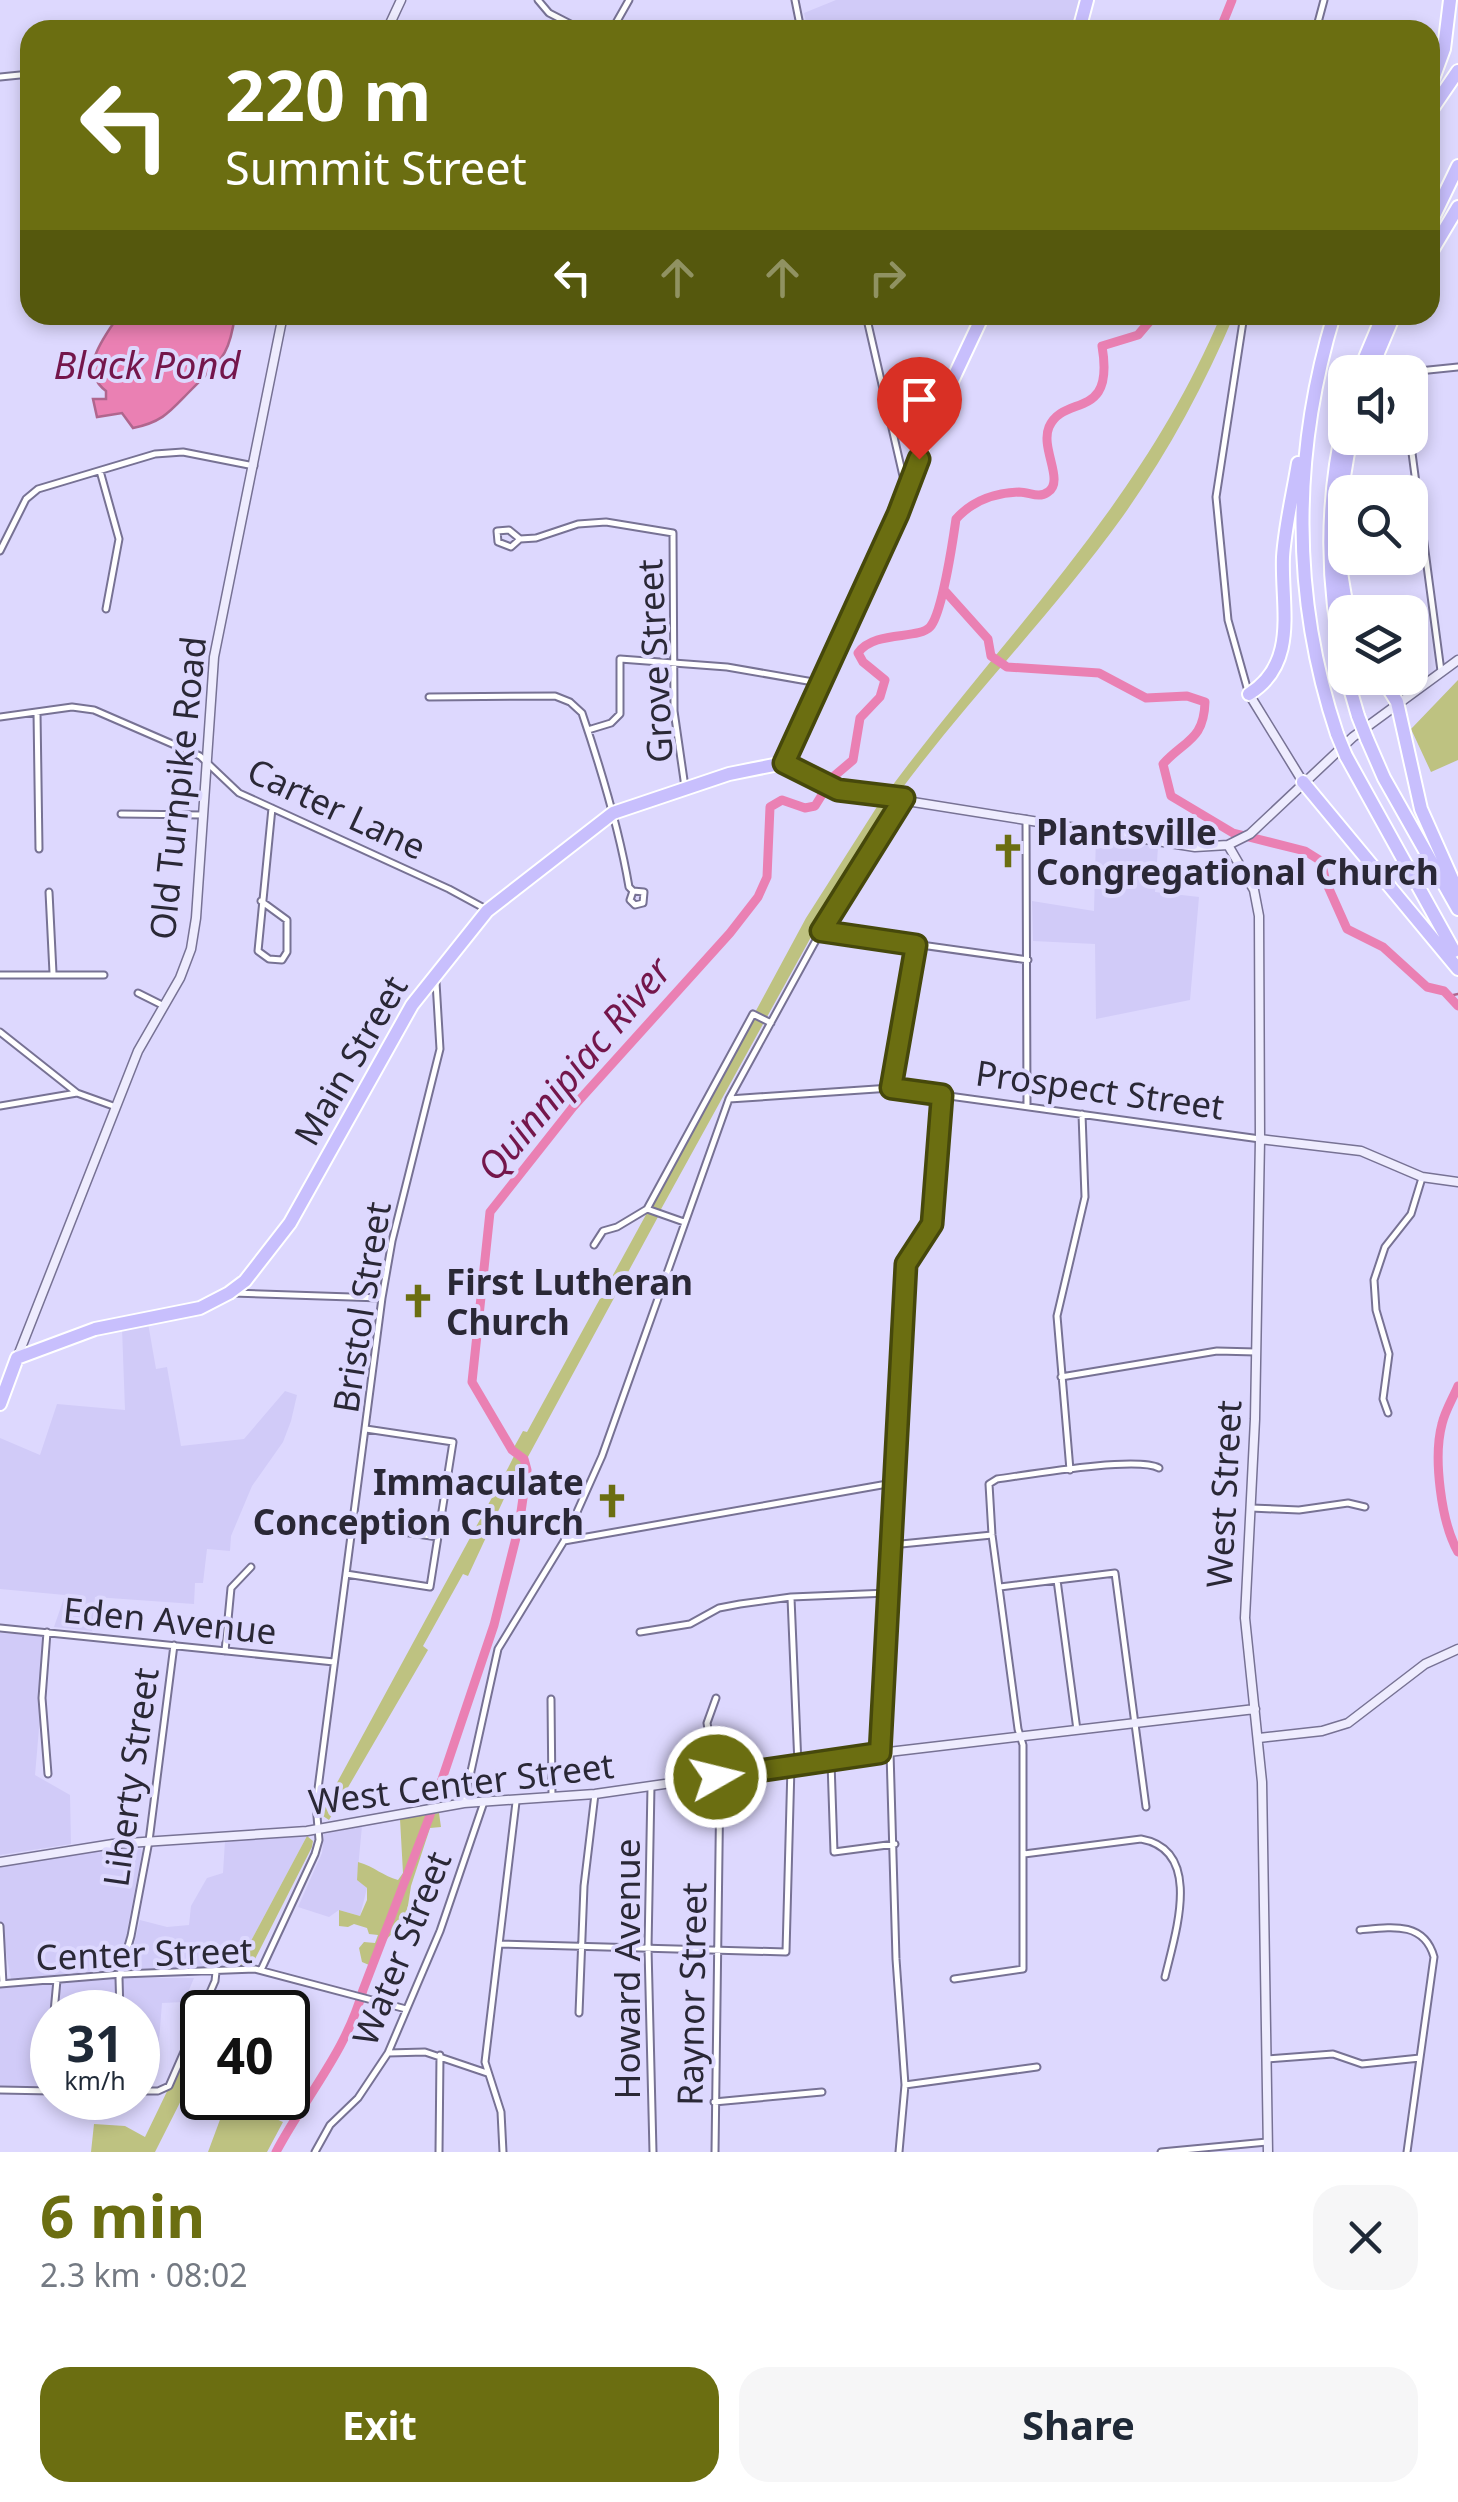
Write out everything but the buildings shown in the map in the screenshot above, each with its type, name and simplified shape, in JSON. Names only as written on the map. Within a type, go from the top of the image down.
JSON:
[{"type":"highway","points":[[1440,59],[1450,0]]},
{"type":"highway","points":[[1440,97],[1458,71]]},
{"type":"highway","points":[[1440,203],[1458,166]]},
{"type":"highway","points":[[1440,217],[1458,187]]},
{"type":"highway","points":[[1440,237],[1458,207]]},
{"type":"highway","points":[[784,763],[910,484],[952,378],[979,325]]},
{"type":"highway","points":[[1250,694],[1273,673],[1283,650],[1284,551],[1308,402],[1331,325]]},
{"type":"highway","points":[[1366,355],[1379,325]]},
{"type":"highway","points":[[1377,355],[1390,325]]},
{"type":"highway","points":[[1323,354],[1305,464],[1303,575],[1315,657],[1346,756],[1458,959]]},
{"type":"highway","points":[[1332,595],[1330,540],[1338,455]]},
{"type":"highway","points":[[1346,595],[1340,540],[1348,455]]},
{"type":"highway","points":[[1352,695],[1389,786],[1458,909]]},
{"type":"highway","points":[[1393,695],[1417,796],[1458,892]]},
{"type":"highway","name":"Main Street","points":[[17,1358],[95,1328],[200,1308],[230,1293],[245,1281],[290,1223],[412,1005],[486,910],[613,813],[685,787],[784,763]]},
{"type":"highway","points":[[1303,782],[1458,969]]},
{"type":"highway","points":[[0,1404],[17,1358]]},
{"type":"main road","name":"Old Turnpike Road","points":[[17,1358],[138,1051],[191,948],[214,657],[281,325]]},
{"type":"main road","points":[[784,763],[828,786],[1195,848],[1228,844],[1244,837],[1397,702],[1458,660]]},
{"type":"main road","points":[[1250,694],[1303,782]]},
{"type":"main road","name":"West Street","points":[[1228,844],[1250,882],[1258,907],[1260,1139],[1245,1618],[1258,1738],[1264,1862],[1268,2147]]},
{"type":"main road","name":"Prospect Street","points":[[1260,1139],[1337,1146],[1371,1154],[1422,1177],[1458,1182]]},
{"type":"main road","points":[[1258,1738],[1322,1732],[1348,1724],[1425,1664],[1458,1649]]},
{"type":"main road","name":"West Center Street","points":[[0,1862],[92,1846],[317,1829],[464,1803],[595,1794],[885,1753],[1255,1709]]},
{"type":"street","points":[[538,0],[549,13],[563,20]]},
{"type":"street","points":[[868,325],[903,476],[910,484]]},
{"type":"street","points":[[1242,325],[1216,497],[1228,620],[1250,694]]},
{"type":"street","points":[[1428,370],[1458,368]]},
{"type":"street","points":[[0,551],[26,499],[38,488],[155,454],[183,452],[254,466]]},
{"type":"street","points":[[1412,455],[1442,671]]},
{"type":"street","points":[[100,471],[119,539],[106,608]]},
{"type":"street","name":"Grove Street","points":[[520,539],[536,538],[578,524],[606,522],[674,533],[674,711],[685,787]]},
{"type":"street","points":[[509,530],[520,539],[511,547],[504,546],[498,542],[497,531],[509,530]]},
{"type":"street","points":[[588,730],[611,723],[620,714],[620,660],[727,667],[819,683]]},
{"type":"street","points":[[429,698],[554,696],[582,712],[633,891]]},
{"type":"street","name":"Carter Lane","points":[[0,717],[72,706],[94,710],[208,762],[228,786],[449,888],[486,910]]},
{"type":"street","points":[[37,712],[38,848]]},
{"type":"street","points":[[464,1803],[498,1649],[564,1541],[616,1422],[730,1098],[821,931],[904,798]]},
{"type":"street","points":[[261,901],[287,920],[287,952],[282,960],[269,959],[258,951],[261,901],[272,808]]},
{"type":"street","points":[[121,814],[203,816]]},
{"type":"street","points":[[1026,819],[1027,1106]]},
{"type":"street","points":[[48,892],[52,973]]},
{"type":"street","points":[[821,931],[1028,960]]},
{"type":"street","points":[[891,1088],[916,945]]},
{"type":"street","name":"Bristol Street","points":[[260,1970],[316,1854],[316,1804],[382,1298],[392,1241],[440,1050],[436,974]]},
{"type":"street","points":[[0,975],[104,975]]},
{"type":"street","points":[[138,993],[164,1006]]},
{"type":"street","points":[[594,1245],[604,1231],[647,1209],[753,1014],[771,1023]]},
{"type":"street","points":[[0,1032],[77,1093],[116,1107]]},
{"type":"street","name":"Prospect Street","points":[[730,1098],[891,1088],[1260,1139]]},
{"type":"street","points":[[0,1106],[77,1093]]},
{"type":"street","points":[[899,2152],[904,2084],[896,1959],[895,1844],[885,1753],[888,1593],[906,1264],[932,1224],[942,1095]]},
{"type":"street","points":[[1070,1470],[1057,1316],[1086,1197],[1082,1114]]},
{"type":"street","points":[[1388,1413],[1383,1400],[1390,1354],[1376,1310],[1374,1280],[1385,1248],[1411,1214],[1422,1177]]},
{"type":"street","points":[[647,1209],[684,1222]]},
{"type":"street","points":[[230,1293],[382,1298]]},
{"type":"street","points":[[1062,1377],[1217,1352],[1256,1352]]},
{"type":"street","points":[[346,1574],[430,1587],[453,1442],[366,1430]]},
{"type":"street","points":[[954,1979],[1023,1969],[1024,1745],[992,1535],[989,1484],[996,1479],[1070,1470],[1144,1464],[1159,1468]]},
{"type":"street","points":[[564,1541],[893,1484]]},
{"type":"street","points":[[1251,1508],[1365,1506]]},
{"type":"street","points":[[353,1526],[438,1537]]},
{"type":"street","points":[[891,1545],[992,1535]]},
{"type":"street","points":[[226,1651],[232,1588],[251,1566]]},
{"type":"street","points":[[999,1587],[1115,1573],[1146,1807]]},
{"type":"street","points":[[1057,1580],[1078,1730]]},
{"type":"street","points":[[640,1632],[690,1624],[719,1608],[740,1604],[792,1597],[888,1593]]},
{"type":"street","points":[[500,1944],[786,1952],[795,1765],[792,1597]]},
{"type":"street","name":"Eden Avenue","points":[[0,1628],[334,1662]]},
{"type":"street","points":[[47,1632],[42,1698],[48,1774]]},
{"type":"street","name":"Liberty Street","points":[[121,1990],[149,1841],[174,1645]]},
{"type":"street","name":"Raynor Street","points":[[715,2152],[718,1776],[707,1723],[716,1698]]},
{"type":"street","points":[[551,1699],[552,1799]]},
{"type":"street","points":[[832,1760],[834,1852],[895,1844]]},
{"type":"street","name":"Howard Avenue","points":[[652,1786],[648,1948],[653,2152]]},
{"type":"street","points":[[579,2013],[584,1886],[595,1794]]},
{"type":"street","name":"Water Street","points":[[315,2152],[330,2125],[358,2098],[388,2053],[440,1931],[484,1802]]},
{"type":"street","points":[[503,2152],[501,2112],[485,2062],[516,1802]]},
{"type":"street","points":[[1024,1854],[1141,1838],[1158,1842],[1168,1850],[1178,1871],[1179,1916],[1165,1977]]},
{"type":"street","points":[[0,1926],[2,1984]]},
{"type":"street","points":[[1360,1930],[1408,1928],[1424,1937],[1432,1950],[1434,1965],[1407,2152]]},
{"type":"street","name":"Center Street","points":[[2,1984],[121,1974],[260,1970],[406,2008]]},
{"type":"street","points":[[160,2088],[167,2088],[197,2025],[216,1972]]},
{"type":"street","points":[[56,1990],[57,1980]]},
{"type":"street","points":[[388,2053],[440,2055],[487,2073]]},
{"type":"street","points":[[1266,2059],[1334,2054],[1370,2064],[1420,2058]]},
{"type":"street","points":[[439,2152],[440,2055]]},
{"type":"street","points":[[904,2084],[1038,2068]]},
{"type":"street","points":[[0,2090],[30,2090]]},
{"type":"street","points":[[714,2102],[822,2092]]},
{"type":"street","points":[[1161,2152],[1268,2147]]},
{"type":"shaded area","points":[[836,0],[1081,0],[1076,20],[806,20],[804,13]]},
{"type":"shaded area","points":[[1096,836],[1158,847],[1155,892],[1199,897],[1190,1000],[1096,1019],[1095,944],[1033,941],[1032,901],[1094,911]]},
{"type":"shaded area","points":[[148,1323],[156,1369],[167,1367],[181,1446],[244,1439],[285,1391],[297,1395],[291,1421],[283,1442],[252,1486],[231,1536],[230,1551],[207,1549],[203,1583],[195,1583],[194,1604],[95,1597],[92,1631],[54,1627],[65,1595],[0,1589],[0,1438],[40,1455],[57,1404],[125,1410],[122,1328]]},
{"type":"shaded area","points":[[0,1633],[47,1636],[35,1775],[70,1795],[71,1844],[0,1855]]},
{"type":"shaded area","points":[[362,1826],[357,1879],[367,1888],[360,1916],[339,1910],[329,1917],[298,1907],[322,1853],[324,1834]]},
{"type":"shaded area","points":[[307,1836],[237,1967],[128,1969],[140,1920],[167,1927],[189,1925],[191,1906],[207,1878],[223,1873],[225,1841]]},
{"type":"shaded area","points":[[113,1848],[141,1849],[142,1853],[120,1969],[11,1979],[0,1920],[0,1865]]},
{"type":"shaded area","points":[[115,1978],[116,1990],[30,1990],[30,2087],[0,2087],[0,1988]]},
{"type":"shaded area","points":[[123,1978],[194,1978],[189,1990],[180,1990],[180,2002],[162,2003],[160,2028],[160,1990],[123,1990]]},
{"type":"green space","points":[[1216,325],[1229,325],[1184,419],[1123,516],[900,791],[889,790],[1113,506],[1189,383]]},
{"type":"green space","points":[[1458,680],[1458,760],[1431,772],[1411,729]]},
{"type":"green space","points":[[880,802],[886,804],[888,812],[832,899],[660,1211],[650,1207],[806,918]]},
{"type":"green space","points":[[648,1211],[659,1215],[523,1466],[527,1469],[520,1490],[509,1488],[468,1576],[463,1574],[423,1646],[428,1650],[329,1820],[320,1814],[508,1468],[515,1454],[513,1449],[523,1431],[527,1432]]},
{"type":"green space","points":[[439,1813],[441,1827],[430,1828],[411,1886],[407,1912],[384,1942],[366,1992],[359,1991],[369,1965],[362,1962],[359,1948],[364,1942],[375,1943],[378,1935],[354,1924],[339,1926],[339,1910],[360,1916],[367,1900],[367,1888],[357,1880],[358,1862],[398,1880],[403,1873],[400,1819]]},
{"type":"green space","points":[[307,1836],[313,1841],[312,1847],[254,1961],[237,1967]]},
{"type":"green space","points":[[180,2065],[180,2103],[155,2152],[91,2152],[94,2124],[125,2126],[145,2137],[153,2120],[160,2120],[160,2106]]},
{"type":"green space","points":[[220,2120],[283,2122],[267,2152],[208,2152]]},
{"type":"water","name":"Black Pond","points":[[113,325],[233,325],[230,341],[216,364],[166,414],[133,428],[122,413],[97,417],[93,399],[106,399],[93,363]]},
{"type":"waterway","name":"Quinnipiac River","points":[[1224,20],[1232,0]]},
{"type":"waterway","name":"Quinnipiac River","points":[[276,2152],[336,2054],[356,2013],[429,1818],[494,1625],[519,1526],[527,1470],[524,1459],[512,1450],[472,1382],[490,1212],[573,1107],[758,897],[767,877],[770,807],[782,800],[805,808],[815,806],[833,777],[853,760],[860,718],[880,697],[885,680],[858,653],[874,641],[930,627],[943,593],[956,519],[977,502],[993,496],[1019,492],[1041,495],[1053,487],[1047,444],[1049,427],[1056,417],[1095,396],[1104,370],[1102,346],[1138,335],[1146,325]]},
{"type":"waterway","points":[[944,590],[988,639],[991,656],[1007,667],[1099,673],[1146,698],[1187,696],[1205,702],[1197,732],[1163,764],[1171,796],[1233,833],[1305,851],[1321,861],[1347,929],[1383,947],[1427,987],[1444,991],[1458,1006]]},
{"type":"waterway","points":[[1449,996],[1458,994]]},
{"type":"waterway","points":[[1458,1386],[1443,1419],[1438,1454],[1443,1507],[1458,1552]]},
{"type":"place","name":"Plantsville Congregational Church","points":[[1008,851]]},
{"type":"place","name":"First Lutheran Church","points":[[418,1301]]},
{"type":"place","name":"Immaculate Conception Church","points":[[612,1501]]},
{"type":"route","points":[[716,1777],[880,1753],[906,1264],[932,1224],[942,1095],[891,1088],[916,945],[821,931],[904,798],[838,790],[784,763],[898,514],[919,459]]}]
